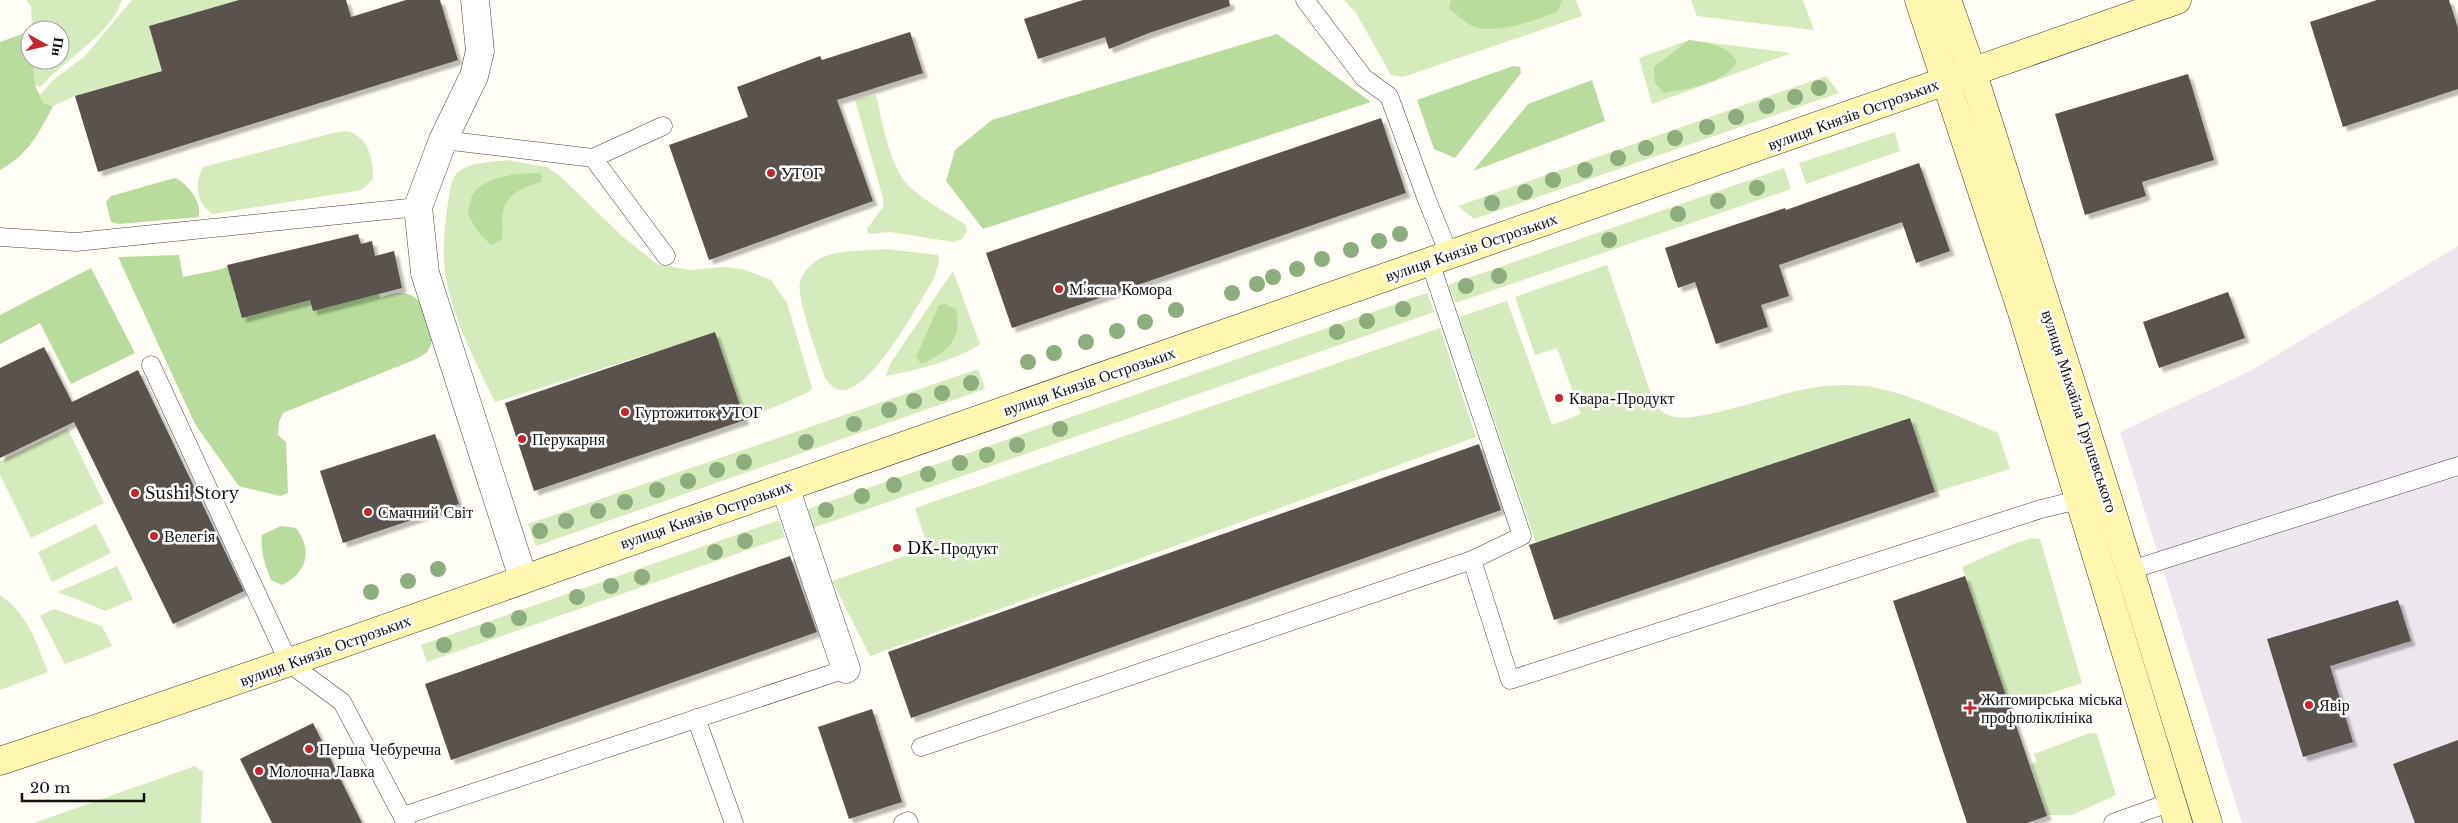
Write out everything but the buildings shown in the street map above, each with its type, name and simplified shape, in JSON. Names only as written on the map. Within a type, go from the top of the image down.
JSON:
[{"type":"street","points":[[475,0],[480,52],[474,76],[444,140],[418,207],[425,273],[523,578]]},
{"type":"street","name":"вулиця Михайла Грушевського","points":[[1919,0],[2022,312],[2174,812]]},
{"type":"street","name":"вулиця Михайла Грушевського","points":[[1947,0],[1972,71],[2208,823]]},
{"type":"street","name":"вулиця Князів Острозьких","points":[[0,761],[289,663],[523,578],[1830,123],[1946,80],[2177,0]]},
{"type":"street","points":[[785,487],[846,669]]},
{"type":"lane","points":[[921,747],[1472,560],[1522,536],[1439,258],[1426,200],[1389,96],[1364,78],[1305,0]]},
{"type":"lane","points":[[444,140],[594,158],[663,126]]},
{"type":"lane","points":[[594,158],[666,256]]},
{"type":"lane","points":[[0,237],[76,242],[418,207]]},
{"type":"lane","points":[[152,365],[289,663],[342,702],[405,819],[696,718],[846,669]]},
{"type":"lane","points":[[2130,570],[2458,466]]},
{"type":"lane","points":[[1472,560],[1510,680],[2041,509],[2078,500]]},
{"type":"lane","points":[[696,718],[734,823]]},
{"type":"lane","points":[[2113,823],[2174,812]]},
{"type":"lane","points":[[903,823],[908,821],[909,823]]},
{"type":"shaded area","points":[[2458,246],[2458,823],[2242,823],[2120,432],[2250,371]]},
{"type":"green space","points":[[26,0],[122,0],[108,25],[70,60],[70,20],[32,20],[31,6]]},
{"type":"green space","points":[[132,0],[239,0],[150,26],[162,71],[75,96],[53,106],[43,103],[39,96],[53,80],[66,70],[70,70],[70,67],[85,56]]},
{"type":"green space","points":[[1344,0],[1576,0],[1582,16],[1403,77],[1391,75],[1356,13]]},
{"type":"green space","points":[[1451,0],[1562,0],[1558,11],[1550,15],[1517,25],[1484,29],[1468,24],[1449,9]]},
{"type":"green space","points":[[1691,0],[1803,0],[1814,30],[1697,16]]},
{"type":"green space","points":[[1277,34],[1371,102],[983,229],[946,181],[955,150],[992,120]]},
{"type":"green space","points":[[20,35],[20,70],[34,70],[35,85],[43,103],[53,106],[32,142],[10,164],[0,170],[0,42]]},
{"type":"green space","points":[[1689,40],[1792,53],[1652,104],[1639,58]]},
{"type":"green space","points":[[1689,40],[1716,45],[1728,51],[1737,62],[1723,76],[1714,80],[1694,87],[1664,93],[1655,83],[1654,67]]},
{"type":"green space","points":[[1513,66],[1520,67],[1521,73],[1455,158],[1434,149],[1417,100]]},
{"type":"green space","points":[[34,70],[59,70],[41,87],[35,85]]},
{"type":"green space","points":[[1826,76],[1839,93],[1474,219],[1458,206]]},
{"type":"green space","points":[[1592,80],[1605,121],[1473,171],[1528,104]]},
{"type":"green space","points":[[876,95],[889,147],[901,176],[921,196],[966,225],[967,231],[962,239],[954,242],[890,232],[869,234],[867,229],[883,207],[883,198],[855,100]]},
{"type":"green space","points":[[347,131],[360,138],[371,157],[373,179],[362,190],[213,214],[207,210],[200,199],[198,180],[203,167]]},
{"type":"green space","points":[[1895,132],[1900,151],[1806,184],[1799,163]]},
{"type":"green space","points":[[507,160],[547,167],[559,175],[622,236],[657,264],[689,270],[725,267],[743,269],[771,280],[787,303],[812,388],[809,392],[745,420],[715,333],[495,402],[466,342],[454,310],[446,278],[444,240],[450,190],[456,174],[464,168],[476,164]]},
{"type":"green space","points":[[1784,168],[1791,189],[1455,303],[1448,285]]},
{"type":"green space","points":[[540,173],[542,177],[541,182],[530,185],[514,194],[506,203],[503,215],[502,239],[491,245],[479,233],[468,215],[472,196],[477,189],[493,179]]},
{"type":"green space","points":[[175,178],[180,180],[189,189],[197,200],[199,206],[198,217],[119,224],[111,222],[106,202],[111,196]]},
{"type":"green space","points":[[887,249],[938,255],[939,262],[934,278],[907,324],[881,361],[868,376],[855,386],[843,390],[838,389],[833,387],[825,378],[801,301],[800,282],[810,266],[826,256],[848,251]]},
{"type":"green space","points":[[179,255],[183,277],[217,270],[258,258],[374,273],[380,298],[403,293],[411,295],[418,300],[429,317],[432,327],[431,346],[426,353],[416,359],[283,413],[279,422],[278,435],[286,442],[288,493],[280,496],[242,487],[238,485],[195,424],[118,257]]},
{"type":"green space","points":[[1607,265],[1654,403],[1666,414],[1675,417],[1687,417],[1719,412],[1810,388],[1839,385],[1868,386],[1922,402],[1998,433],[2010,469],[1935,492],[1910,418],[1536,543],[1459,317],[1507,301],[1552,425],[1581,414],[1557,348],[1535,355],[1515,297]]},
{"type":"green space","points":[[91,268],[135,353],[71,384],[40,323],[0,344],[0,315]]},
{"type":"green space","points":[[953,271],[980,344],[948,360],[886,376],[890,364]]},
{"type":"green space","points":[[1427,293],[1434,312],[810,529],[802,511]]},
{"type":"green space","points":[[946,304],[956,310],[958,320],[955,337],[945,350],[921,364],[916,357],[939,305]]},
{"type":"green space","points":[[1440,328],[1476,437],[870,656],[832,581],[928,548],[915,508]]},
{"type":"green space","points":[[978,369],[985,389],[536,546],[528,524]]},
{"type":"green space","points":[[67,428],[104,503],[31,538],[0,475],[0,461]]},
{"type":"green space","points":[[779,520],[785,537],[427,662],[421,645]]},
{"type":"green space","points":[[96,524],[111,553],[52,582],[38,552]]},
{"type":"green space","points":[[281,526],[296,528],[301,536],[306,553],[302,567],[297,574],[282,585],[271,580],[262,547],[262,535]]},
{"type":"green space","points":[[2033,538],[2040,539],[2082,683],[2008,707],[1962,567],[2018,542]]},
{"type":"green space","points":[[117,566],[133,599],[106,611],[58,592]]},
{"type":"green space","points":[[0,595],[18,611],[30,629],[48,672],[0,690]]},
{"type":"green space","points":[[54,609],[102,626],[112,646],[65,664],[40,616]]},
{"type":"green space","points":[[2090,733],[2097,734],[2116,795],[2072,815],[2047,815],[2031,764],[2037,762],[2034,754]]},
{"type":"green space","points":[[195,766],[203,772],[201,823],[34,823]]},
{"type":"place","name":"УТОГ","points":[[771,173]]},
{"type":"place","name":"М'ясна Комора","points":[[1059,289]]},
{"type":"place","name":"Квара-Продукт","points":[[1559,398]]},
{"type":"place","name":"Гуртожиток УТОГ","points":[[625,412]]},
{"type":"place","name":"Перукарня","points":[[522,439]]},
{"type":"place","name":"Sushi Story","points":[[135,493]]},
{"type":"place","name":"Смачний Світ","points":[[368,512]]},
{"type":"place","name":"Велегія","points":[[154,536]]},
{"type":"place","name":"DK-Продукт","points":[[897,548]]},
{"type":"place","name":"Явір","points":[[2309,705]]},
{"type":"place","name":"Житомирська міська профполіклініка","points":[[1970,708]]},
{"type":"place","name":"Перша Чебуречна","points":[[309,749]]},
{"type":"place","name":"Молочна Лавка","points":[[259,771]]}]
